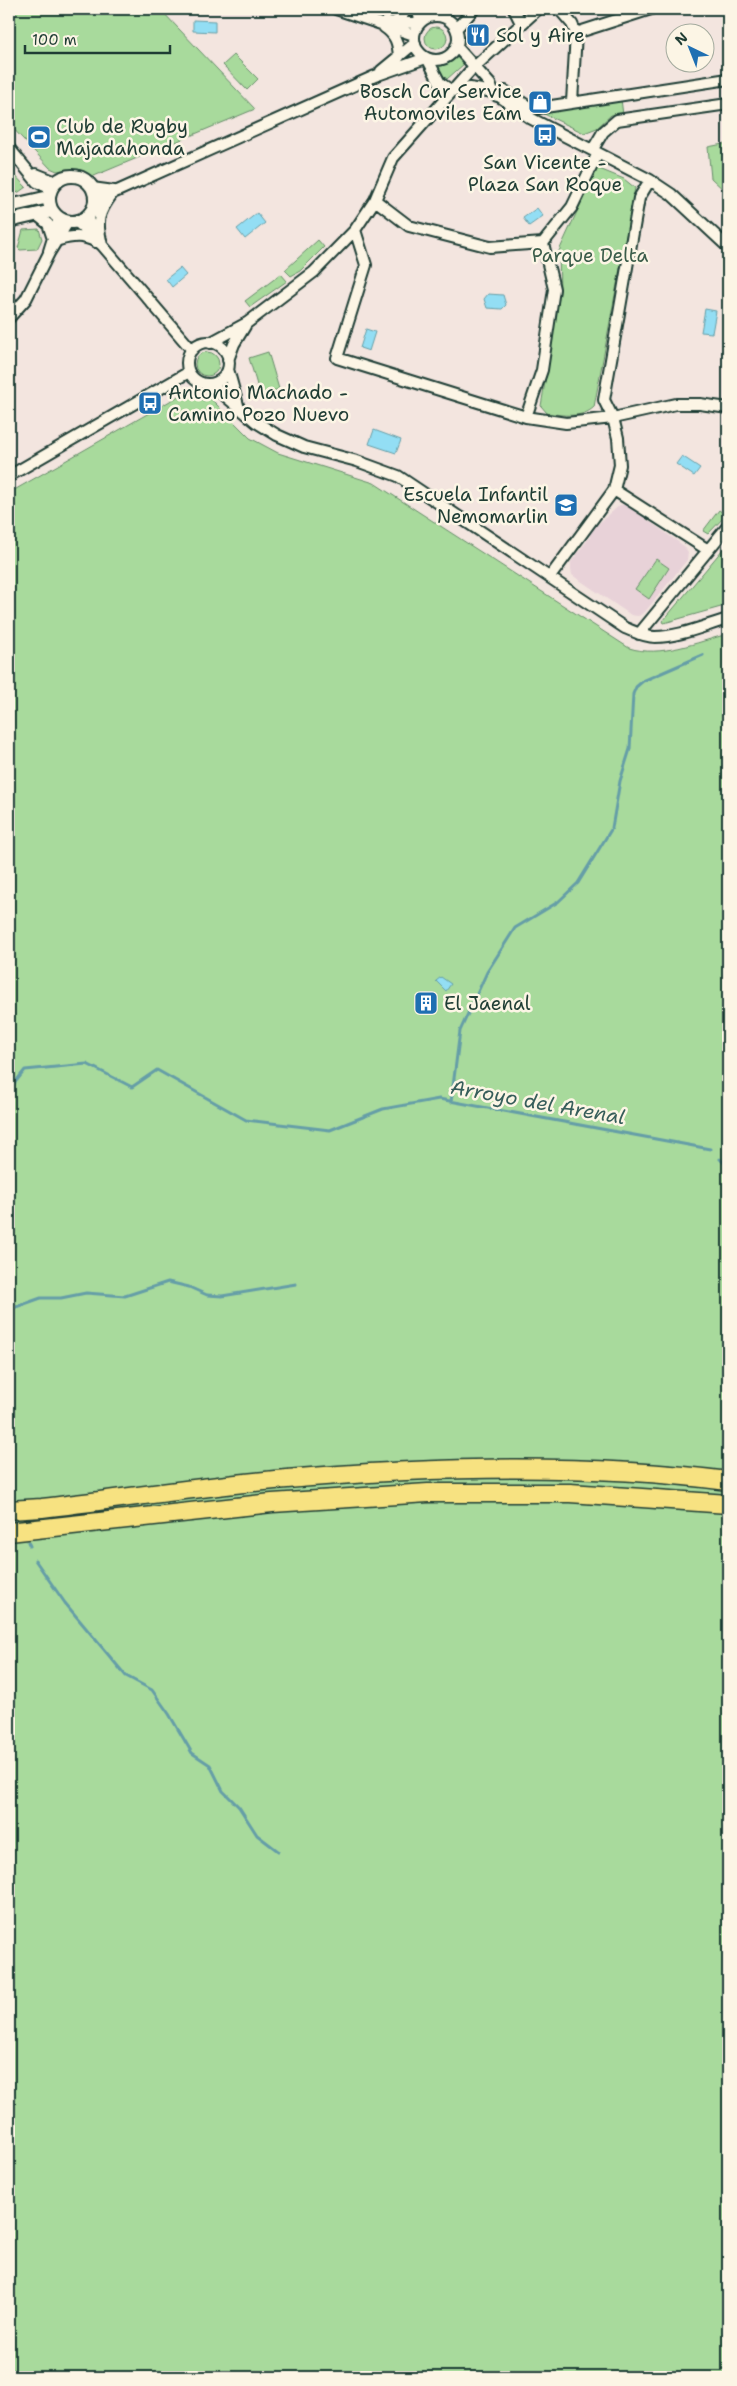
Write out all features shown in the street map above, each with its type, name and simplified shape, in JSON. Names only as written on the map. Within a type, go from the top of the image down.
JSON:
[{"type":"highway","points":[[9,1510],[42,1508],[274,1480],[431,1470],[569,1469],[728,1481]]},
{"type":"highway","points":[[9,1532],[272,1503],[428,1493],[570,1493],[728,1504]]},
{"type":"street","points":[[336,9],[377,22],[414,39],[420,52],[427,58],[440,83],[452,90],[470,88],[495,94],[530,118],[650,180],[671,194],[728,247]]},
{"type":"street","points":[[394,23],[401,18],[406,9]]},
{"type":"street","points":[[375,76],[399,57],[414,39],[421,22],[417,9]]},
{"type":"street","points":[[453,25],[473,9]]},
{"type":"street","points":[[514,9],[521,24]]},
{"type":"street","points":[[247,322],[234,344],[224,377],[214,383],[201,383],[189,372],[187,360],[192,350],[197,346],[210,343],[247,322],[314,272],[355,230],[375,200],[393,158],[475,66],[538,9]]},
{"type":"street","points":[[559,9],[572,24],[576,33],[572,102]]},
{"type":"street","points":[[576,33],[651,9]]},
{"type":"street","points":[[377,22],[421,22],[432,16],[439,16],[453,25],[456,46],[490,84],[495,94]]},
{"type":"street","points":[[377,22],[392,32],[398,42],[399,57]]},
{"type":"street","points":[[94,194],[114,191],[375,76],[427,58],[441,59],[447,57],[456,46]]},
{"type":"street","points":[[495,94],[505,91],[532,109],[728,79]]},
{"type":"street","points":[[375,200],[409,226],[490,247],[543,242],[572,207],[603,132],[616,120],[728,104]]},
{"type":"street","points":[[9,148],[30,170],[37,182],[52,189]]},
{"type":"street","points":[[30,170],[45,179],[69,218],[102,245],[192,350]]},
{"type":"street","points":[[9,206],[33,200],[52,189],[64,177],[80,177],[94,194],[94,207],[69,218],[37,215],[9,221]]},
{"type":"street","points":[[550,577],[595,519],[614,490],[620,465],[618,438],[613,418],[604,400],[639,198],[650,180]]},
{"type":"street","points":[[33,200],[37,182]]},
{"type":"street","points":[[102,245],[98,225],[100,211],[114,191]]},
{"type":"street","points":[[37,215],[48,224],[55,238]]},
{"type":"street","points":[[9,318],[26,299],[55,238],[69,218]]},
{"type":"street","points":[[355,230],[366,265],[337,358],[526,417],[566,423],[613,418],[676,404],[700,404],[728,408]]},
{"type":"street","points":[[55,238],[72,236],[87,238],[102,245]]},
{"type":"street","points":[[526,417],[542,370],[554,289],[543,242]]},
{"type":"street","points":[[210,343],[223,349],[238,405]]},
{"type":"street","points":[[9,476],[189,372]]},
{"type":"street","points":[[214,383],[218,390],[256,422],[277,435],[304,447],[358,461],[398,476],[625,628],[639,634],[655,637],[673,635],[728,619]]},
{"type":"street","points":[[614,490],[708,550]]},
{"type":"street","points":[[639,634],[728,526]]},
{"type":"shaded area","points":[[620,505],[626,505],[684,546],[688,552],[687,560],[644,613],[638,616],[631,615],[572,575],[571,569],[571,562],[590,537],[590,531]]},
{"type":"green space","points":[[9,9],[160,9],[255,109],[94,176],[68,169],[57,171],[50,168],[9,124]]},
{"type":"green space","points":[[436,27],[446,34],[447,38],[440,48],[436,49],[426,42],[425,38],[432,28]]},
{"type":"green space","points":[[234,55],[258,79],[247,90],[223,65]]},
{"type":"green space","points":[[457,55],[464,64],[447,79],[435,67],[449,62]]},
{"type":"green space","points":[[621,99],[623,115],[611,115],[597,128],[584,133],[544,114]]},
{"type":"green space","points":[[728,143],[728,194],[711,178],[708,147]]},
{"type":"green space","name":"Parque Delta","points":[[597,168],[624,179],[635,188],[594,407],[578,415],[547,413],[541,406],[560,292],[559,251]]},
{"type":"green space","points":[[9,169],[26,187],[19,192],[9,195]]},
{"type":"green space","points":[[39,229],[42,239],[37,249],[20,250],[18,248],[23,230]]},
{"type":"green space","points":[[318,240],[324,247],[300,271],[291,276],[285,270]]},
{"type":"green space","points":[[281,274],[287,281],[250,307],[245,301]]},
{"type":"green space","points":[[207,352],[216,355],[219,364],[216,373],[207,376],[198,373],[195,364],[198,355]]},
{"type":"green space","points":[[268,352],[279,389],[260,395],[249,358]]},
{"type":"green space","points":[[190,392],[204,401],[209,397],[250,438],[278,453],[374,483],[629,648],[641,651],[666,650],[728,634],[728,2377],[9,2377],[9,493],[184,393]]},
{"type":"green space","points":[[719,510],[726,515],[708,534],[703,531]]},
{"type":"green space","points":[[728,543],[728,605],[664,623],[663,621]]},
{"type":"green space","points":[[656,559],[669,568],[649,599],[635,589]]},
{"type":"water","points":[[193,20],[215,21],[215,32],[193,31]]},
{"type":"water","points":[[537,208],[543,216],[529,226],[523,218]]},
{"type":"water","points":[[257,213],[265,223],[245,239],[237,229]]},
{"type":"water","points":[[180,268],[186,275],[172,287],[166,279]]},
{"type":"water","points":[[488,294],[503,295],[506,305],[502,309],[487,308],[484,299]]},
{"type":"water","points":[[705,309],[716,311],[712,333],[701,332]]},
{"type":"water","points":[[366,329],[375,332],[369,351],[360,348]]},
{"type":"water","points":[[374,430],[401,440],[396,453],[369,444]]},
{"type":"water","points":[[682,456],[700,468],[694,476],[676,464]]},
{"type":"water","points":[[441,977],[451,984],[446,991],[436,981]]},
{"type":"waterway","points":[[451,1102],[460,1031],[487,972],[515,928],[558,902],[578,883],[612,828],[620,781],[630,749],[633,694],[636,687],[643,681],[703,655]]},
{"type":"waterway","name":"Arroyo del Arenal","points":[[9,1090],[25,1070],[87,1064],[132,1087],[157,1070],[246,1120],[330,1130],[383,1109],[439,1099],[710,1149]]},
{"type":"waterway","name":"Arroyo del Arenal","points":[[720,1159],[728,1167]]},
{"type":"waterway","points":[[9,1308],[41,1298],[61,1298],[86,1293],[125,1296],[168,1282],[189,1287],[207,1295],[222,1296],[296,1284]]},
{"type":"waterway","points":[[10,1492],[11,1496]]},
{"type":"waterway","points":[[28,1542],[30,1546]]},
{"type":"waterway","points":[[35,1560],[65,1603],[126,1676],[152,1690],[192,1753],[210,1765],[223,1791],[239,1807],[257,1835],[278,1851]]},
{"type":"place","name":"Sol y Aire","points":[[478,35]]},
{"type":"place","name":"Bosch Car Service Automoviles Eam","points":[[540,102]]},
{"type":"place","name":"San Vicente - Plaza San Roque","points":[[545,135]]},
{"type":"place","name":"Club de Rugby Majadahonda","points":[[39,137]]},
{"type":"place","name":"Antonio Machado - Camino Pozo Nuevo","points":[[150,403]]},
{"type":"place","name":"Escuela Infantil Nemomarlin","points":[[566,505]]},
{"type":"place","name":"El Jaenal","points":[[426,1003]]}]
